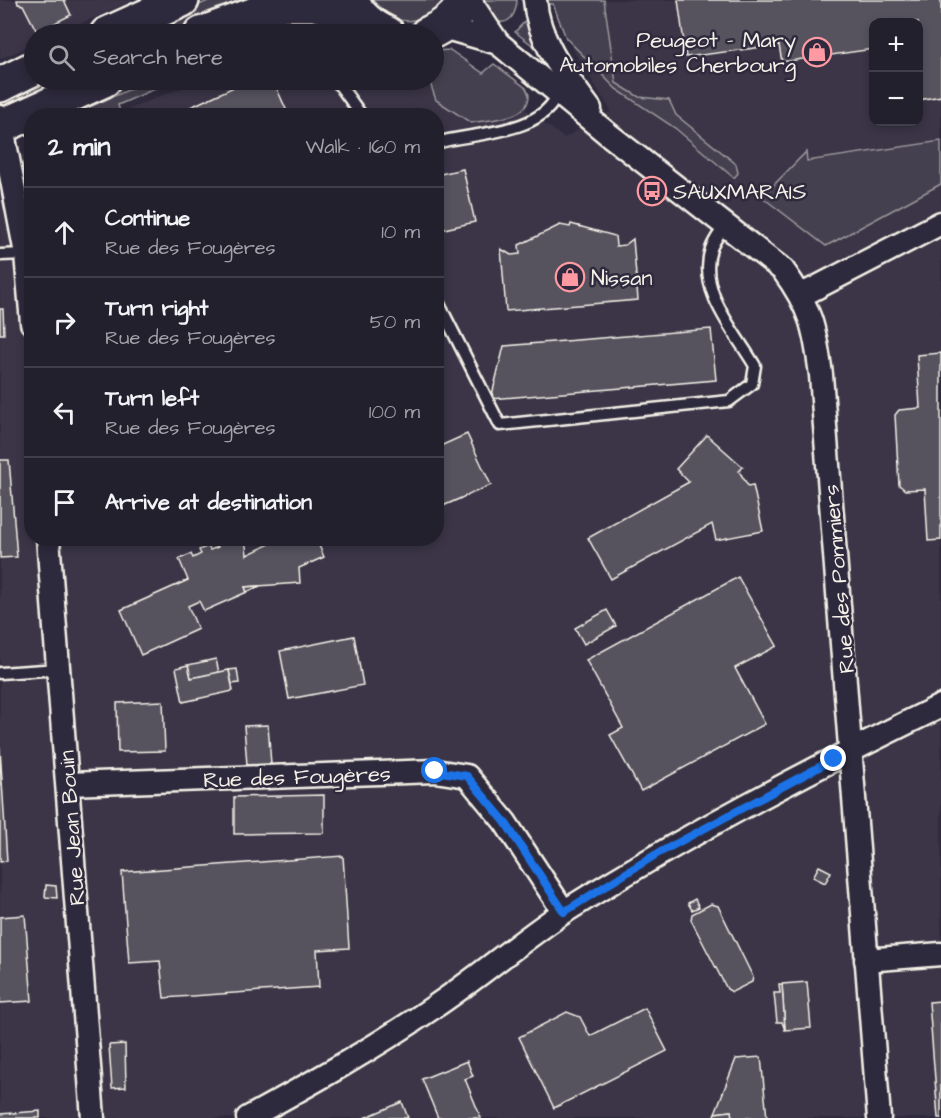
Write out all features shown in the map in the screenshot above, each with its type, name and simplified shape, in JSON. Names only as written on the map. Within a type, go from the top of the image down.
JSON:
[{"type":"main road","points":[[129,24],[182,0]]},
{"type":"main road","points":[[444,24],[458,14],[467,0]]},
{"type":"main road","points":[[229,24],[282,4],[297,3],[354,7],[369,24]]},
{"type":"main road","points":[[0,84],[24,73]]},
{"type":"main road","points":[[37,108],[80,90]]},
{"type":"main road","points":[[1,123],[24,113]]},
{"type":"street","name":"Rue des Pommiers","points":[[467,0],[498,43],[608,134],[783,270],[802,296],[814,328],[821,375],[852,749],[879,1118]]},
{"type":"street","name":"Rue des Pommiers","points":[[535,0],[536,13],[558,65],[608,134]]},
{"type":"street","name":"Rue des Pommiers","points":[[444,33],[498,43]]},
{"type":"street","points":[[1,123],[24,244]]},
{"type":"street","points":[[802,296],[941,223]]},
{"type":"street","name":"Rue Jean Bouin","points":[[49,546],[93,1118]]},
{"type":"street","points":[[248,1118],[297,1092],[431,1010],[564,912],[655,855],[852,749],[941,706]]},
{"type":"street","name":"Rue des Fougères","points":[[68,784],[435,771],[467,776],[505,822],[564,912]]},
{"type":"street","points":[[866,960],[941,954]]},
{"type":"lane","points":[[343,90],[356,108]]},
{"type":"lane","points":[[444,141],[524,124],[554,106],[558,93]]},
{"type":"lane","points":[[444,314],[500,425],[729,401],[752,384],[755,366],[715,300],[709,276],[711,249],[725,225]]},
{"type":"lane","points":[[0,255],[24,254]]},
{"type":"lane","points":[[0,673],[59,669]]},
{"type":"shaded area","points":[[0,0],[134,0],[80,24],[24,24],[24,48],[0,59]]},
{"type":"shaded area","points":[[210,0],[260,0],[195,24],[162,24]]},
{"type":"shaded area","points":[[366,0],[444,0],[435,10],[425,16],[405,21],[385,15]]},
{"type":"shaded area","points":[[482,0],[517,0],[511,18],[500,22],[495,21]]},
{"type":"shaded area","points":[[546,0],[604,0],[616,83],[639,97],[669,100],[676,115],[736,164],[738,173],[734,178],[675,128],[616,89],[566,38],[553,4],[547,4]]},
{"type":"shaded area","points":[[563,0],[941,0],[941,1118],[0,1118],[0,165],[24,154],[24,546],[444,546],[444,108],[132,108],[176,90],[444,90],[444,86],[489,82],[564,138],[611,111],[570,45]]},
{"type":"shaded area","points":[[526,20],[540,51],[515,32]]},
{"type":"shaded area","points":[[444,50],[450,50],[483,73],[494,64],[526,88],[529,95],[523,109],[507,117],[471,123],[436,100],[432,90],[444,90]]},
{"type":"shaded area","points":[[31,90],[52,90],[24,103],[20,95]]},
{"type":"shaded area","points":[[128,90],[152,90],[118,105],[119,108],[87,108]]},
{"type":"shaded area","points":[[941,141],[941,184],[826,246],[762,197],[806,152],[807,161]]},
{"type":"building","points":[[17,0],[64,0],[71,15],[53,24],[33,24],[23,5],[18,4]]},
{"type":"building","name":"Peugeot - Mary Automobiles Cherbourg","points":[[678,0],[941,0],[941,96],[923,99],[923,18],[869,18],[869,50],[782,62],[779,45],[686,57]]},
{"type":"building","points":[[227,90],[277,90],[285,108],[188,108]]},
{"type":"building","points":[[463,169],[475,222],[444,229],[444,173]]},
{"type":"building","name":"Nissan","points":[[571,224],[615,236],[616,246],[625,245],[633,239],[638,300],[506,311],[501,249],[511,255],[520,254],[519,245],[560,225],[570,227]]},
{"type":"building","points":[[0,309],[3,309],[4,334],[0,334]]},
{"type":"building","points":[[711,329],[716,380],[491,399],[504,346]]},
{"type":"building","points":[[941,353],[941,540],[928,541],[925,489],[905,490],[899,485],[895,415],[899,410],[920,408],[917,355]]},
{"type":"building","points":[[467,434],[491,485],[444,506],[444,444]]},
{"type":"building","points":[[707,435],[743,467],[739,471],[748,486],[753,485],[763,531],[716,540],[712,524],[611,579],[588,538],[689,482],[676,469]]},
{"type":"building","points":[[0,460],[9,460],[17,557],[0,558]]},
{"type":"building","points":[[208,546],[210,550],[218,547],[246,546],[247,555],[266,546],[319,546],[324,557],[299,568],[300,583],[245,587],[247,592],[204,611],[199,601],[188,606],[198,629],[141,655],[121,610],[188,580],[179,559],[191,554],[193,558],[201,554],[199,550]]},
{"type":"building","points":[[738,577],[777,646],[735,668],[765,724],[641,791],[610,735],[623,728],[586,660]]},
{"type":"building","points":[[260,586],[247,592],[245,587]]},
{"type":"building","points":[[607,610],[616,626],[584,644],[575,628]]},
{"type":"building","points":[[354,636],[363,685],[289,699],[280,651]]},
{"type":"building","points":[[216,659],[219,673],[191,678],[188,665]]},
{"type":"building","points":[[188,665],[191,678],[229,670],[233,691],[183,702],[176,668]]},
{"type":"building","points":[[237,669],[239,683],[232,684],[229,670]]},
{"type":"building","points":[[163,701],[165,751],[118,752],[117,703]]},
{"type":"building","points":[[268,725],[271,764],[247,765],[244,726]]},
{"type":"building","points":[[0,748],[7,861],[0,862]]},
{"type":"building","points":[[324,795],[324,833],[234,834],[234,797]]},
{"type":"building","points":[[343,856],[349,948],[317,950],[319,987],[164,998],[160,961],[129,963],[122,872]]},
{"type":"building","points":[[819,866],[831,872],[825,883],[813,877]]},
{"type":"building","points":[[46,885],[56,886],[57,898],[45,897]]},
{"type":"building","points":[[695,899],[699,907],[692,910],[688,903]]},
{"type":"building","points":[[711,904],[718,906],[753,977],[752,982],[732,992],[727,989],[691,920],[692,914]]},
{"type":"building","points":[[25,915],[32,1001],[0,1003],[0,917]]},
{"type":"building","points":[[807,982],[811,1028],[785,1030],[782,984]]},
{"type":"building","points":[[779,984],[782,984],[785,1030],[782,1022],[777,1022],[774,993],[780,993]]},
{"type":"building","points":[[941,1001],[941,1118],[938,1118],[929,1002]]},
{"type":"building","points":[[645,1008],[667,1051],[554,1108],[519,1037],[567,1012],[580,1017],[590,1036]]},
{"type":"building","points":[[125,1044],[126,1087],[112,1088],[109,1045]]},
{"type":"building","points":[[761,1057],[767,1118],[732,1118],[731,1111],[715,1113],[736,1059]]},
{"type":"building","points":[[467,1061],[473,1076],[465,1079],[481,1118],[438,1118],[422,1079]]},
{"type":"building","points":[[402,1102],[408,1118],[364,1118]]},
{"type":"building","points":[[40,1111],[40,1118],[0,1118],[0,1114]]},
{"type":"building","points":[[731,1111],[732,1118],[713,1118],[715,1113]]},
{"type":"place","name":"Peugeot - Mary Automobiles Cherbourg","points":[[817,52]]},
{"type":"place","name":"SAUXMARAIS","points":[[652,191]]},
{"type":"place","name":"Nissan","points":[[570,277]]},
{"type":"route","points":[[435,771],[467,776],[505,822],[564,912],[655,855],[834,759]]}]
